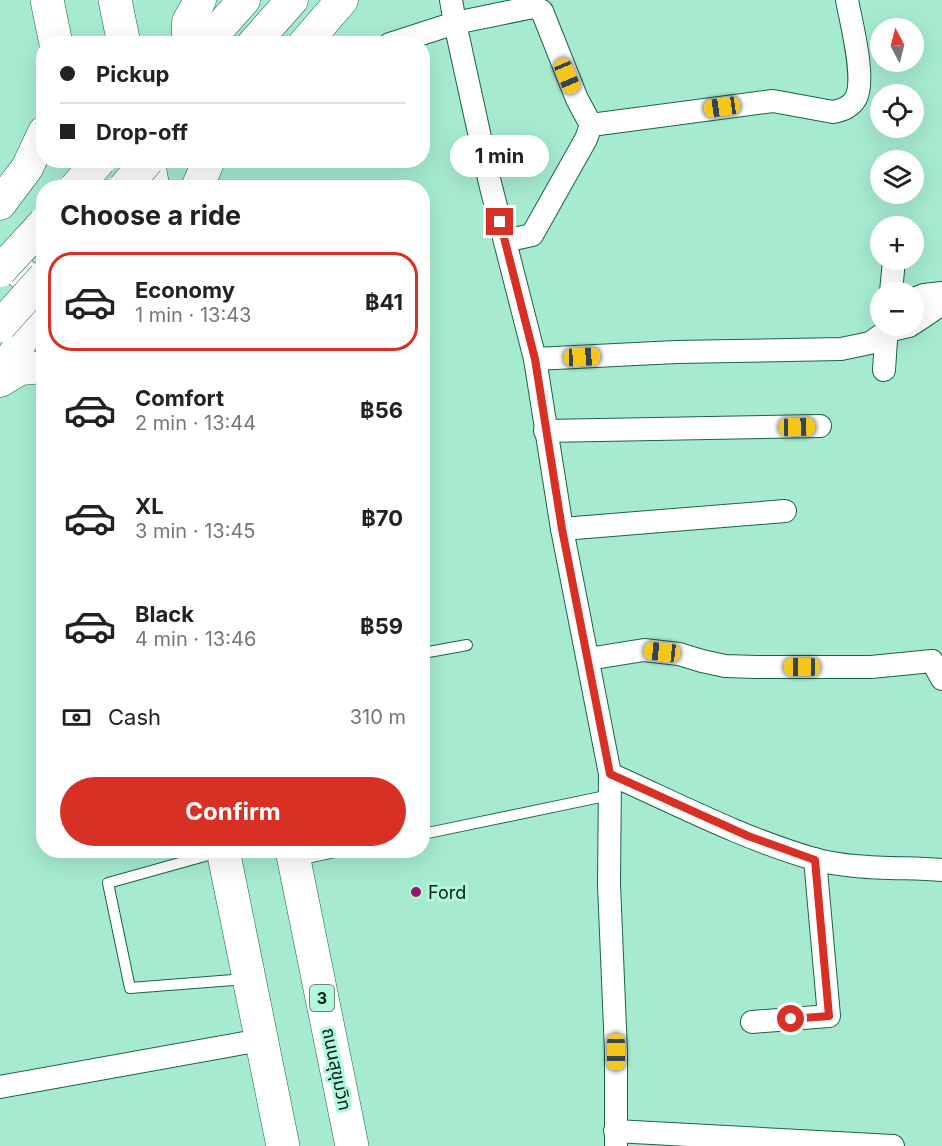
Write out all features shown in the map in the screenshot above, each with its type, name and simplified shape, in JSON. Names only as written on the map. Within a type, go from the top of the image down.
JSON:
[{"type":"highway","points":[[46,0],[54,36]]},
{"type":"highway","points":[[115,0],[122,36]]},
{"type":"highway","points":[[224,858],[283,1146]]},
{"type":"highway","name":"ถนนสุขุมวิท","points":[[293,858],[352,1146]]},
{"type":"main road","points":[[46,0],[46,36]]},
{"type":"main road","points":[[188,36],[188,22],[200,0]]},
{"type":"main road","points":[[212,36],[244,0]]},
{"type":"main road","points":[[260,36],[292,0]]},
{"type":"main road","points":[[311,36],[342,0]]},
{"type":"main road","points":[[0,204],[27,168],[36,149]]},
{"type":"main road","points":[[82,180],[93,168]]},
{"type":"main road","points":[[131,180],[141,168]]},
{"type":"main road","points":[[0,271],[36,232]]},
{"type":"main road","points":[[0,262],[11,266],[26,277],[35,295],[35,305],[24,339],[0,376]]},
{"type":"main road","points":[[0,326],[36,286]]},
{"type":"main road","points":[[0,381],[20,369],[36,367]]},
{"type":"street","points":[[451,0],[505,241],[535,359],[562,529],[610,784],[609,885],[616,1052],[616,1138],[893,1146]]},
{"type":"street","points":[[591,125],[773,101],[833,112],[842,111],[857,96],[860,83],[859,63],[847,0]]},
{"type":"street","points":[[415,36],[455,23],[533,7],[543,10],[577,99],[591,125]]},
{"type":"street","points":[[505,241],[532,235],[581,149],[591,125]]},
{"type":"street","points":[[924,295],[942,293]]},
{"type":"street","points":[[924,317],[942,304]]},
{"type":"street","points":[[535,359],[676,352],[841,349],[870,343],[878,336]]},
{"type":"street","points":[[884,370],[887,336]]},
{"type":"street","points":[[546,431],[820,426]]},
{"type":"street","points":[[562,529],[785,512]]},
{"type":"street","points":[[588,659],[645,650],[679,654],[702,662],[725,666],[871,667],[932,661],[942,679]]},
{"type":"street","points":[[610,784],[815,860],[854,865],[942,870]]},
{"type":"street","points":[[753,1022],[829,1016],[815,860]]},
{"type":"street","points":[[0,1087],[261,1040]]},
{"type":"lane","points":[[430,652],[467,645]]},
{"type":"lane","points":[[430,832],[610,784]]},
{"type":"lane","points":[[198,858],[108,883],[130,988],[249,979]]},
{"type":"place","name":"Ford","points":[[416,892]]},
{"type":"route","points":[[500,222],[535,359],[562,529],[610,774],[748,836],[815,860],[829,1016],[791,1019]]}]
